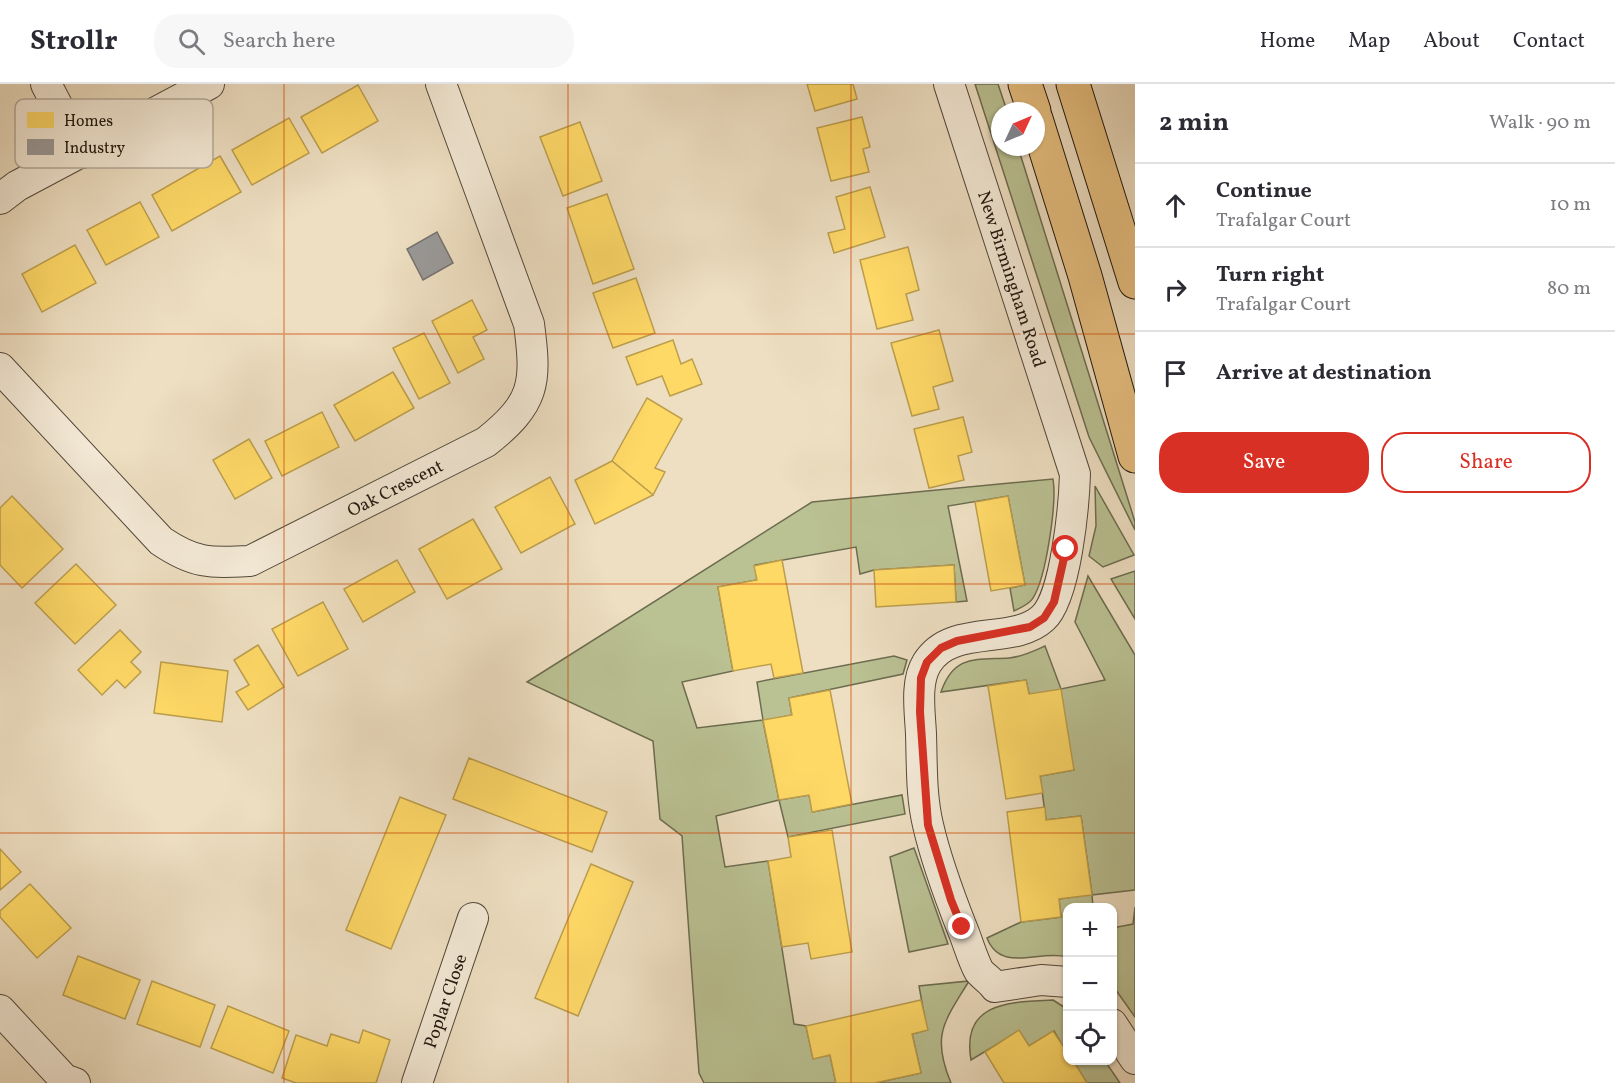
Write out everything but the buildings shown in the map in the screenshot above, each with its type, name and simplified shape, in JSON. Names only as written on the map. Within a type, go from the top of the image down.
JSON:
[{"type":"highway","points":[[1025,84],[1031,102]]},
{"type":"highway","points":[[1073,84],[1135,282]]},
{"type":"highway","points":[[1045,148],[1135,456]]},
{"type":"street","points":[[46,84],[54,99]]},
{"type":"street","points":[[181,99],[209,84]]},
{"type":"street","name":"Oak Crescent","points":[[0,368],[161,541],[184,557],[214,563],[250,561],[486,442],[513,420],[527,396],[534,365],[529,324],[441,84]]},
{"type":"street","name":"New Birmingham Road","points":[[949,84],[1075,474],[1074,512],[1054,602],[1044,618],[1030,627],[957,641],[941,648],[927,662],[921,678],[920,705],[928,825],[951,900],[980,973],[995,987],[1041,980],[1063,982]]},
{"type":"street","points":[[0,199],[17,186],[52,168]]},
{"type":"street","name":"Poplar Close","points":[[417,1083],[473,918]]},
{"type":"street","points":[[0,1010],[67,1082]]},
{"type":"street","points":[[1117,1030],[1135,1059]]},
{"type":"green space","points":[[975,84],[998,84],[1004,102],[991,102],[991,134]]},
{"type":"green space","points":[[998,156],[1021,156],[1135,522],[1135,530],[1089,437]]},
{"type":"green space","points":[[1053,479],[1052,522],[1038,588],[1032,600],[1014,611],[1010,588],[1025,585],[1008,496],[948,506],[967,601],[956,602],[954,565],[874,570],[860,574],[856,547],[755,565],[757,580],[718,587],[733,671],[682,682],[697,728],[763,720],[757,682],[894,656],[907,660],[903,674],[789,698],[792,715],[763,721],[779,800],[716,816],[725,867],[768,861],[794,1024],[806,1026],[813,1058],[830,1055],[836,1083],[704,1083],[699,1073],[682,836],[660,819],[653,741],[527,682],[812,502]]},
{"type":"green space","points":[[1095,486],[1134,555],[1103,567],[1089,556],[1096,526]]},
{"type":"green space","points":[[1135,571],[1135,619],[1111,579]]},
{"type":"green space","points":[[1088,576],[1135,655],[1135,890],[1092,895],[1093,903],[1063,903],[1063,956],[1011,958],[993,949],[987,938],[1021,922],[1061,917],[1059,899],[1092,894],[1081,816],[1046,820],[1040,776],[1074,770],[1029,694],[1026,680],[941,692],[952,671],[968,661],[1014,657],[1028,654],[1045,646],[1061,689],[1105,680],[1075,622]]},
{"type":"green space","points":[[809,795],[813,812],[902,795],[905,814],[788,837],[779,800]]},
{"type":"green space","points":[[914,848],[948,944],[909,952],[890,857]]},
{"type":"green space","points":[[1135,907],[1135,1017],[1117,992],[1117,927],[1133,924]]},
{"type":"green space","points":[[969,981],[947,1019],[941,1040],[945,1067],[951,1083],[875,1083],[921,1073],[912,1034],[927,1030],[919,986]]},
{"type":"green space","points":[[1053,1000],[1063,1006],[1063,1046],[1054,1031],[1029,1046],[1019,1031],[971,1060],[970,1041],[973,1026],[981,1016],[992,1009],[1020,1002]]},
{"type":"green space","points":[[1076,1065],[1108,1065],[1120,1083],[1087,1083]]},
{"type":"route","points":[[962,927],[951,900],[928,825],[924,801],[920,712],[921,678],[927,662],[941,648],[957,641],[1030,627],[1044,618],[1054,602],[1066,549]]}]
